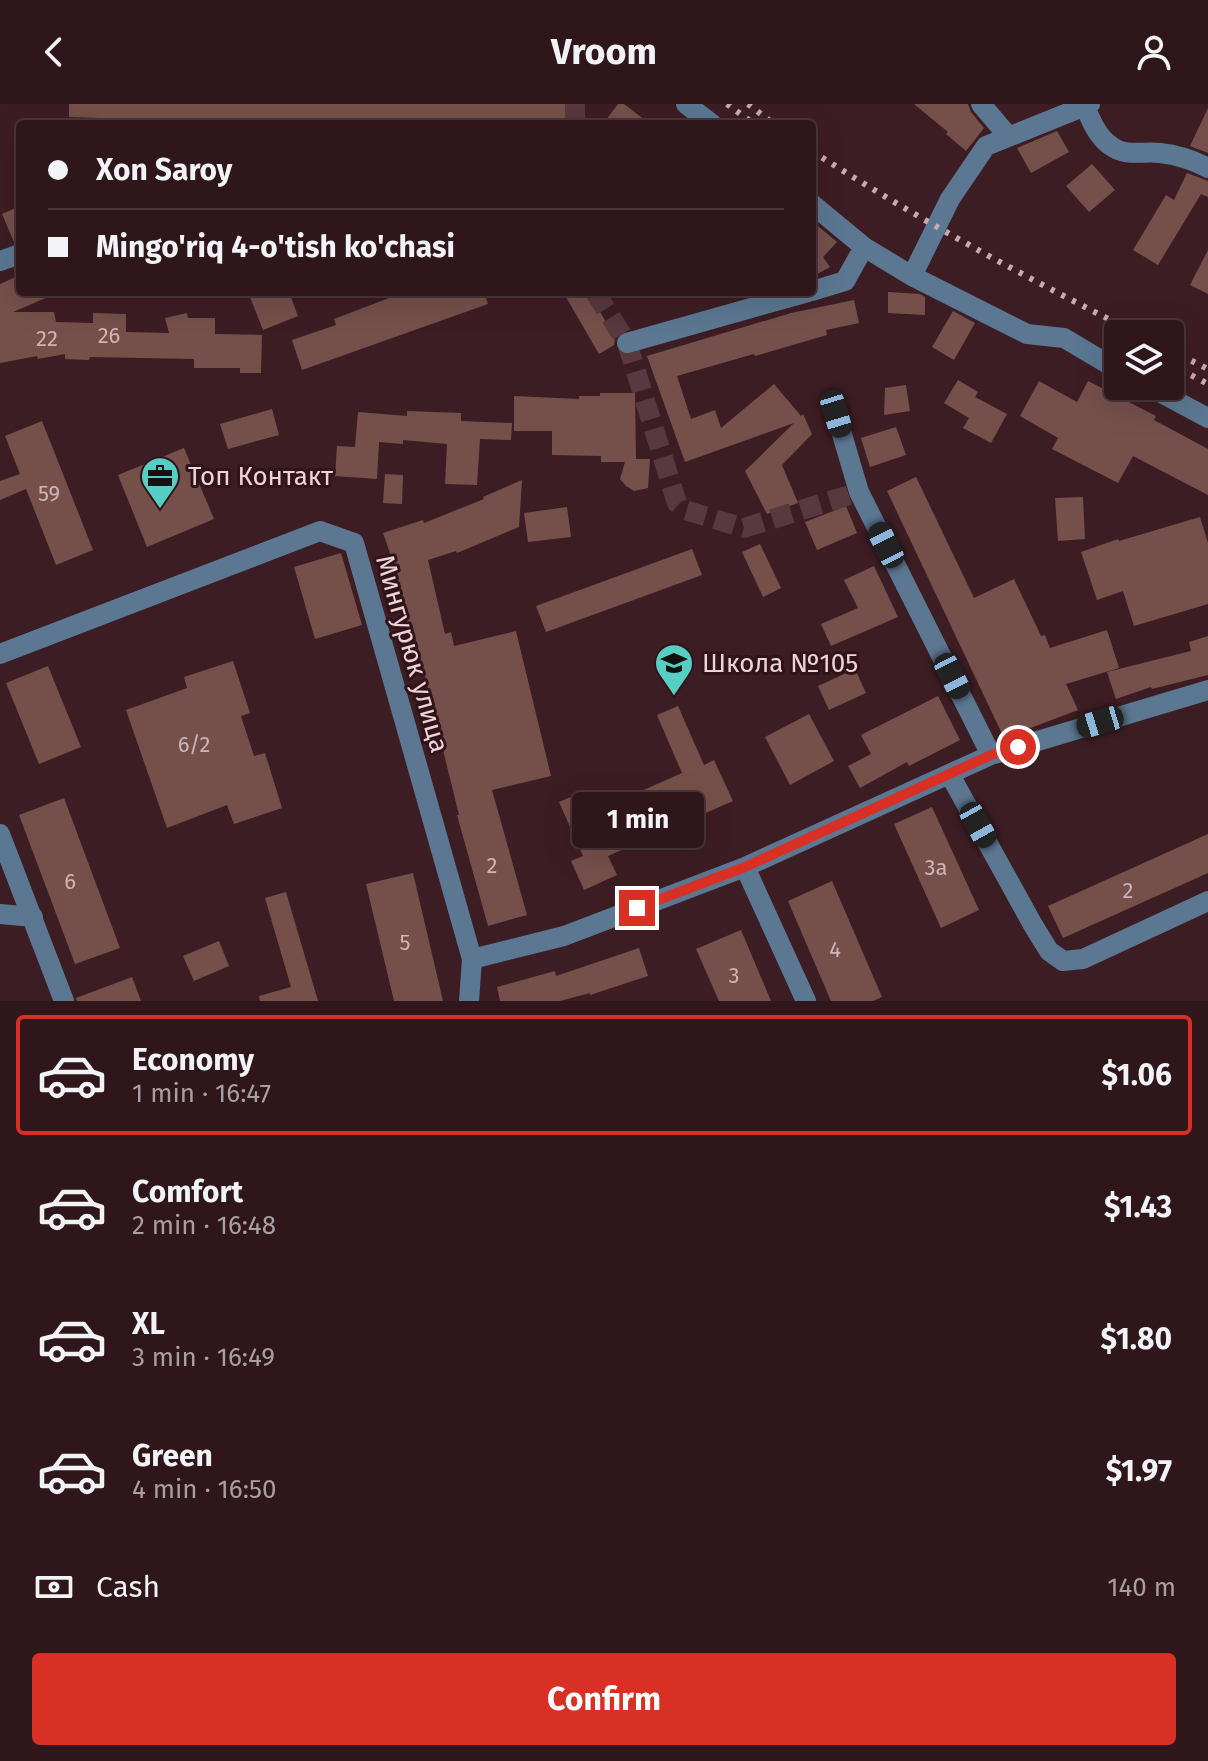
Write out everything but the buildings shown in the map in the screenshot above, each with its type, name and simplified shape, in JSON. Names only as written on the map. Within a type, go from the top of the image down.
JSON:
[{"type":"street","points":[[686,104],[707,120]]},
{"type":"street","points":[[981,104],[1008,136]]},
{"type":"street","points":[[912,276],[950,199],[986,146],[1086,105],[1099,134],[1112,147],[1129,153],[1159,153],[1191,159],[1208,168]]},
{"type":"street","points":[[816,207],[864,247],[912,276],[1027,334],[1064,338],[1104,362]]},
{"type":"street","points":[[816,289],[845,281],[864,247]]},
{"type":"street","points":[[627,343],[792,296]]},
{"type":"street","points":[[1174,400],[1208,418]]},
{"type":"street","points":[[836,414],[859,492],[991,755]]},
{"type":"street","name":"Мингурюк улица","points":[[0,654],[320,531],[354,543],[472,959]]},
{"type":"street","points":[[469,1001],[472,959],[564,936],[745,867],[991,755],[1208,690]]},
{"type":"street","points":[[950,775],[1033,925],[1049,951],[1063,961],[1083,959],[1208,901]]},
{"type":"street","points":[[0,834],[64,1001]]},
{"type":"street","points":[[745,867],[806,1001]]},
{"type":"street","points":[[0,914],[33,917]]},
{"type":"tunnel","points":[[575,104],[575,120]]},
{"type":"tunnel","points":[[598,296],[627,343],[677,503],[685,510],[744,528],[859,492]]},
{"type":"railway","points":[[727,104],[749,120]]},
{"type":"railway","points":[[748,104],[769,120]]},
{"type":"railway","points":[[816,153],[973,247],[1111,320]]},
{"type":"railway","points":[[1184,357],[1208,369]]},
{"type":"railway","points":[[1184,371],[1208,384]]},
{"type":"place","name":"Топ Контакт","points":[[160,510]]},
{"type":"place","name":"Школа №105","points":[[674,697]]},
{"type":"route","points":[[637,908],[745,867],[991,755],[1018,747]]}]
